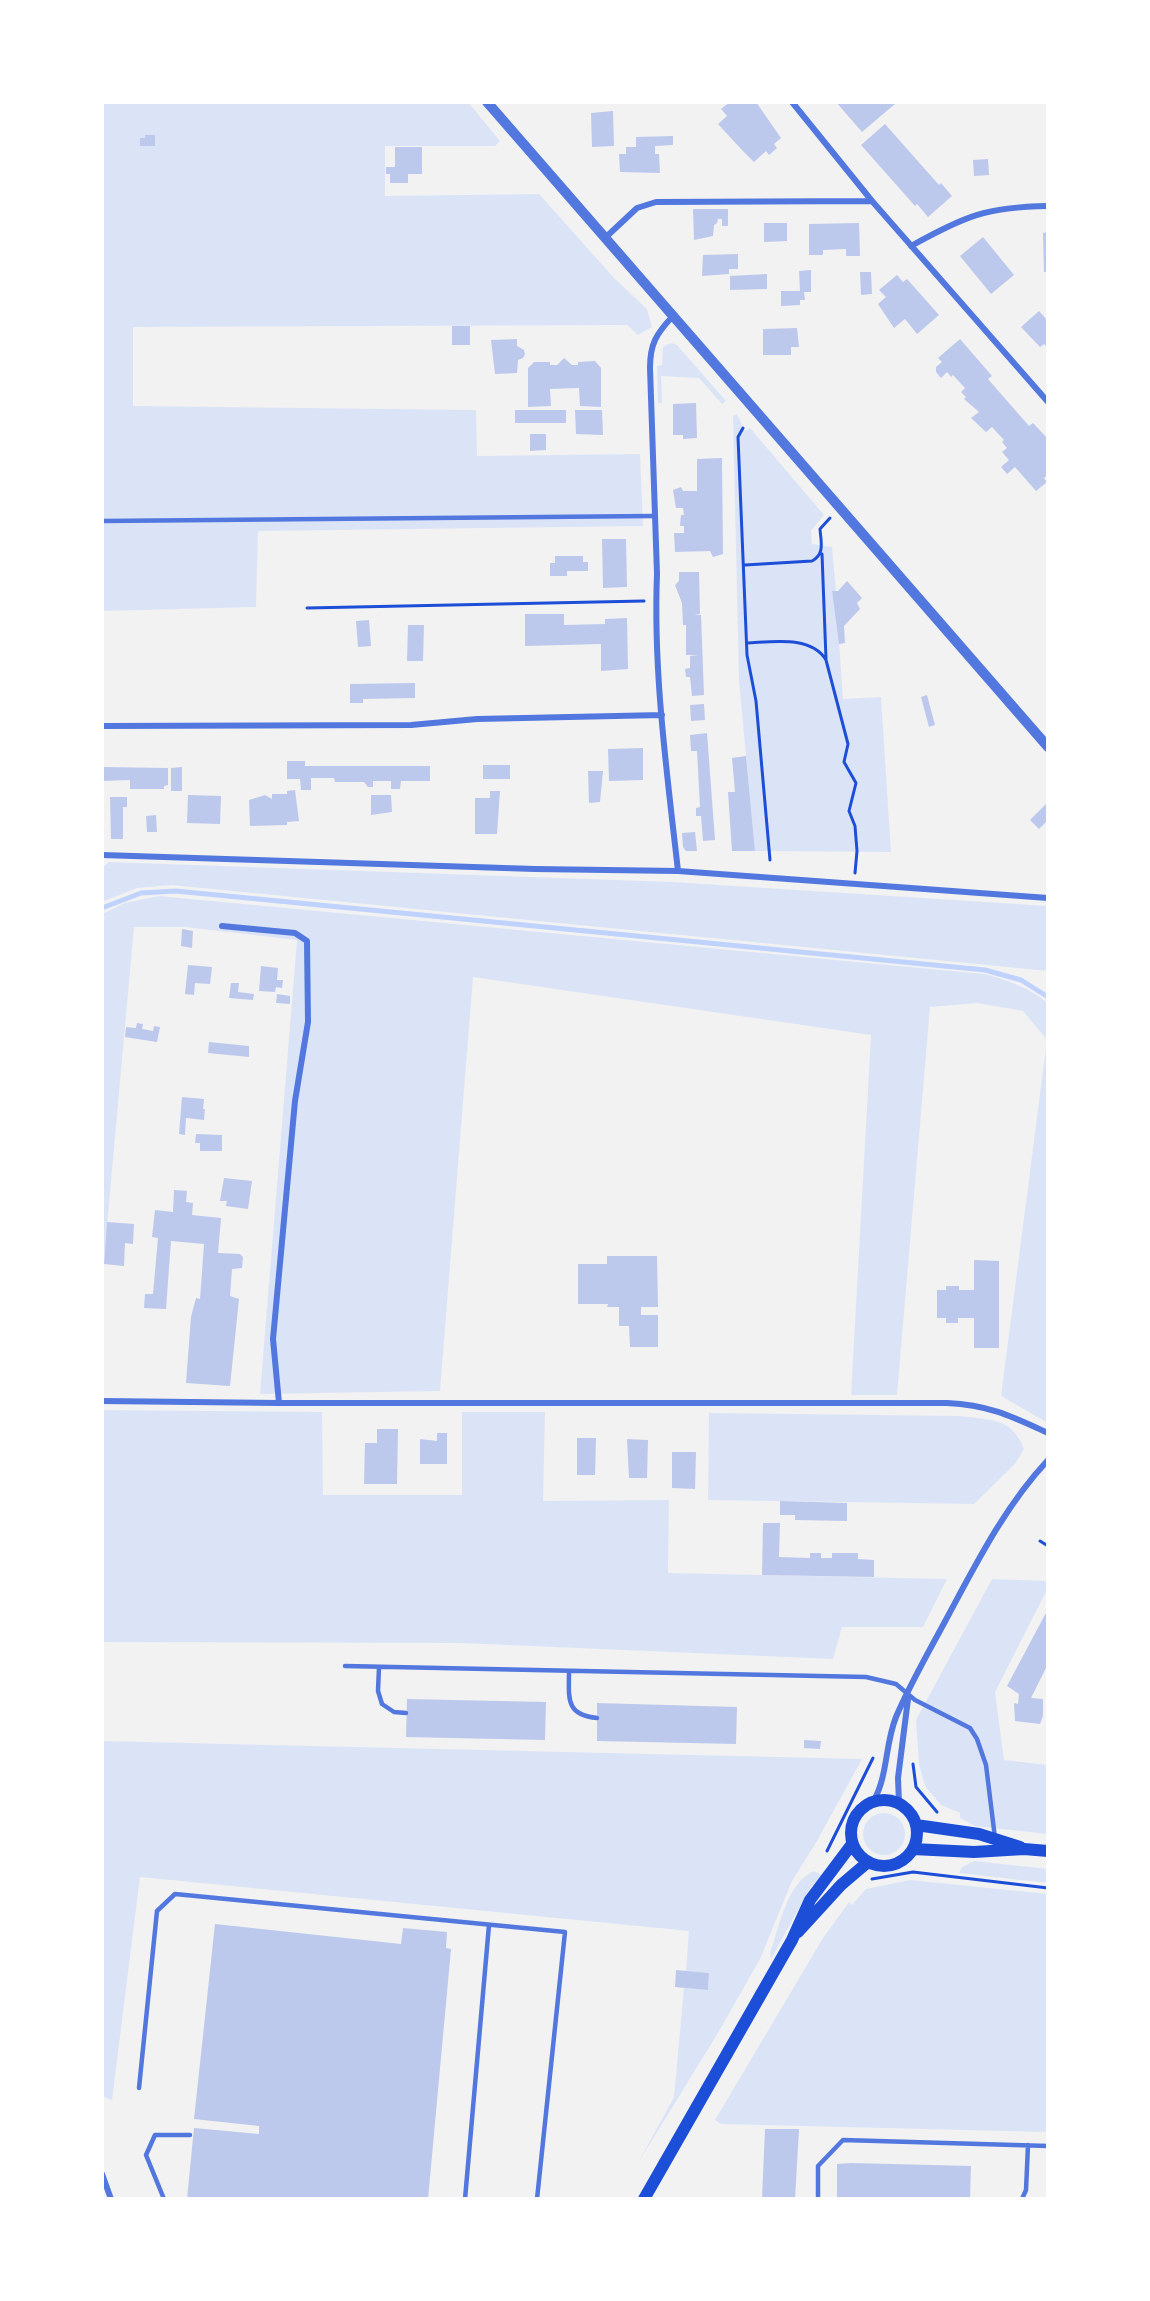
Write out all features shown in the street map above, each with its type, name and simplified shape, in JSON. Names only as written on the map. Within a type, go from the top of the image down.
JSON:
[{"type":"main road","points":[[886,1799],[898,1803],[911,1814],[916,1825],[917,1837],[913,1849],[902,1861],[892,1865],[868,1862],[852,1844],[850,1832],[854,1818],[865,1805],[874,1800],[886,1799]]},
{"type":"main road","points":[[916,1825],[995,1839],[1024,1849]]},
{"type":"main road","points":[[644,2199],[795,1935],[810,1900],[852,1844]]},
{"type":"main road","points":[[913,1849],[974,1852],[1024,1849],[1048,1851]]},
{"type":"main road","points":[[795,1935],[841,1885],[868,1862]]},
{"type":"street","points":[[487,102],[1048,747]]},
{"type":"street","points":[[792,102],[911,246],[1048,402]]},
{"type":"street","points":[[605,237],[636,208],[656,202],[873,201]]},
{"type":"street","points":[[911,246],[945,227],[981,212],[1008,207],[1048,206]]},
{"type":"street","points":[[672,316],[654,338],[650,351],[653,516],[657,574],[655,601],[662,715],[678,871]]},
{"type":"street","points":[[102,726],[411,725],[477,719],[662,715]]},
{"type":"street","points":[[102,855],[535,869],[678,871],[1048,898]]},
{"type":"street","points":[[222,926],[296,933],[307,941],[308,1022],[295,1101],[273,1339],[279,1404]]},
{"type":"street","points":[[102,1401],[279,1404],[947,1403],[976,1404],[1002,1412],[1048,1433]]},
{"type":"street","points":[[874,1800],[881,1783],[890,1735],[909,1693],[990,1538],[1023,1489],[1048,1460]]},
{"type":"street","points":[[898,1803],[898,1778],[909,1693]]},
{"type":"street","points":[[102,2174],[111,2199]]},
{"type":"lane","points":[[102,522],[653,516]]},
{"type":"lane","points":[[345,1665],[866,1677],[896,1684],[915,1700],[959,1720],[970,1728],[977,1739],[986,1765],[995,1839]]},
{"type":"lane","points":[[379,1667],[378,1691],[382,1704],[394,1712],[406,1713]]},
{"type":"lane","points":[[569,1671],[569,1695],[573,1710],[579,1715],[597,1718]]},
{"type":"lane","points":[[139,2088],[157,1911],[175,1894],[566,1932],[537,2199]]},
{"type":"lane","points":[[465,2199],[489,1925]]},
{"type":"lane","points":[[164,2199],[146,2155],[155,2135],[190,2135]]},
{"type":"lane","points":[[818,2199],[818,2166],[843,2140],[1048,2146]]},
{"type":"lane","points":[[1022,2199],[1026,2190],[1028,2145]]},
{"type":"path","points":[[743,428],[738,438],[747,643],[757,709],[770,860]]},
{"type":"path","points":[[831,517],[820,529],[826,660],[848,744],[844,762],[856,783],[849,811],[855,826],[857,851],[854,884]]},
{"type":"path","points":[[745,565],[812,561],[822,553]]},
{"type":"path","points":[[307,608],[655,601]]},
{"type":"path","points":[[747,643],[803,644],[822,653],[826,660]]},
{"type":"path","points":[[1040,1541],[1048,1545]]},
{"type":"path","points":[[828,1857],[828,1846],[867,1773]]},
{"type":"path","points":[[915,1780],[920,1793],[933,1809],[944,1816]]},
{"type":"path","points":[[866,1881],[913,1872],[1048,1888]]},
{"type":"shaded area","points":[[102,102],[468,102],[500,141],[495,146],[385,146],[385,196],[539,194],[615,279],[647,309],[652,327],[638,335],[627,325],[133,327],[133,406],[476,410],[477,456],[640,454],[643,526],[258,531],[256,607],[102,611]]},
{"type":"shaded area","points":[[671,343],[677,345],[726,401],[722,404],[699,378],[661,376],[662,403],[658,403],[657,366],[662,365],[663,347]]},
{"type":"shaded area","points":[[737,414],[745,431],[750,428],[824,515],[811,531],[812,544],[832,547],[836,591],[832,592],[838,627],[843,699],[881,697],[891,852],[755,851],[739,681],[733,416]]},
{"type":"shaded area","points":[[109,862],[672,882],[1048,906],[1048,971],[171,885],[137,888],[102,902],[102,868]]},
{"type":"shaded area","points":[[159,896],[984,974],[1010,982],[1033,993],[1048,1003],[1048,1423],[1001,1396],[1047,1040],[1023,1011],[977,1003],[930,1007],[897,1395],[851,1395],[871,1035],[473,977],[440,1391],[260,1394],[297,940],[185,927],[134,927],[102,1281],[102,914],[125,903]]},
{"type":"shaded area","points":[[102,1410],[322,1412],[323,1495],[462,1495],[462,1412],[545,1412],[543,1501],[669,1500],[668,1573],[947,1579],[923,1627],[842,1627],[833,1659],[461,1643],[102,1642]]},
{"type":"shaded area","points":[[709,1413],[981,1418],[998,1422],[1013,1431],[1024,1449],[1015,1464],[974,1504],[708,1500]]},
{"type":"shaded area","points":[[992,1579],[1048,1581],[1048,1588],[995,1692],[1004,1760],[1048,1765],[1048,1834],[975,1826],[960,1818],[960,1813],[941,1805],[925,1786],[919,1764],[916,1720]]},
{"type":"shaded area","points":[[102,1741],[862,1759],[792,1881],[760,1959],[718,2033],[638,2163],[674,2097],[684,1988],[708,1989],[709,1973],[686,1971],[689,1931],[140,1877],[112,2100],[102,2096]]},
{"type":"shaded area","points":[[884,1813],[899,1819],[905,1834],[899,1849],[884,1855],[869,1849],[863,1834],[869,1819]]},
{"type":"shaded area","points":[[974,1861],[1048,1869],[1048,1883],[959,1873],[962,1867]]},
{"type":"shaded area","points":[[814,1871],[822,1875],[810,1888],[771,1959],[770,1953],[785,1907],[797,1885]]},
{"type":"shaded area","points":[[910,1880],[1048,1894],[1048,2132],[721,2124],[715,2120],[823,1938],[849,1902],[852,1905],[866,1889]]},
{"type":"building","points":[[730,102],[756,102],[781,138],[774,144],[777,148],[769,155],[766,151],[754,162],[718,124],[727,116],[721,109]]},
{"type":"building","points":[[836,102],[893,102],[895,104],[862,132]]},
{"type":"building","points":[[613,111],[614,146],[592,147],[591,113]]},
{"type":"building","points":[[885,124],[939,185],[941,183],[952,196],[928,217],[917,204],[915,206],[861,145]]},
{"type":"building","points":[[145,135],[155,135],[155,146],[140,146],[140,138],[145,138]]},
{"type":"building","points":[[673,136],[673,145],[655,146],[655,154],[659,154],[660,173],[620,172],[619,154],[626,154],[626,147],[636,147],[636,137]]},
{"type":"building","points":[[395,147],[422,147],[422,174],[408,174],[408,183],[390,183],[390,174],[386,174],[386,167],[395,167]]},
{"type":"building","points":[[988,159],[989,175],[974,176],[973,160]]},
{"type":"building","points":[[693,209],[728,209],[728,226],[722,226],[722,219],[718,219],[714,225],[713,236],[694,240]]},
{"type":"building","points":[[764,223],[787,223],[787,241],[764,242]]},
{"type":"building","points":[[859,223],[860,256],[846,256],[846,249],[823,250],[823,255],[809,255],[809,224]]},
{"type":"building","points":[[1048,232],[1048,272],[1044,272],[1043,233]]},
{"type":"building","points":[[983,237],[1014,275],[991,294],[960,256]]},
{"type":"building","points":[[738,254],[738,269],[729,269],[729,274],[702,276],[703,255]]},
{"type":"building","points":[[811,270],[811,292],[804,292],[805,300],[800,300],[800,305],[781,306],[781,291],[800,291],[799,271]]},
{"type":"building","points":[[860,272],[871,272],[872,294],[861,295]]},
{"type":"building","points":[[767,274],[767,289],[730,290],[730,276]]},
{"type":"building","points":[[897,275],[903,282],[907,279],[939,315],[917,334],[905,319],[894,328],[878,304],[886,297],[879,290]]},
{"type":"building","points":[[1039,311],[1046,319],[1048,317],[1048,348],[1044,344],[1040,347],[1021,327]]},
{"type":"building","points":[[452,326],[470,326],[470,345],[452,345]]},
{"type":"building","points":[[797,328],[799,347],[791,347],[791,355],[763,355],[763,329]]},
{"type":"building","points":[[517,339],[517,346],[524,350],[525,354],[518,360],[517,373],[495,374],[491,340]]},
{"type":"building","points":[[960,339],[992,376],[988,379],[1029,426],[1033,423],[1048,439],[1048,475],[1044,478],[1047,482],[1036,491],[1015,467],[1007,474],[1001,467],[1009,460],[1002,452],[1007,448],[1002,442],[1004,440],[992,427],[986,432],[971,418],[979,412],[964,399],[966,397],[961,392],[965,388],[953,375],[951,377],[947,372],[941,378],[936,372],[936,367],[942,362],[938,358]]},
{"type":"building","points":[[564,358],[572,365],[578,365],[578,362],[595,361],[601,368],[601,407],[580,406],[579,388],[550,389],[551,406],[528,407],[528,368],[534,362],[550,362],[550,365],[557,365]]},
{"type":"building","points":[[696,403],[697,438],[683,439],[683,435],[673,435],[673,404]]},
{"type":"building","points":[[515,410],[566,410],[566,423],[515,423]]},
{"type":"building","points":[[575,410],[602,410],[603,435],[576,434]]},
{"type":"building","points":[[530,434],[546,434],[546,450],[530,451]]},
{"type":"building","points":[[722,458],[723,554],[713,557],[710,551],[675,552],[674,533],[684,533],[684,526],[680,526],[681,515],[684,515],[683,508],[676,508],[673,490],[681,487],[683,491],[697,491],[697,459]]},
{"type":"building","points":[[602,539],[626,539],[627,587],[603,588]]},
{"type":"building","points":[[555,556],[583,556],[583,562],[588,562],[588,571],[567,571],[567,576],[550,576],[550,563],[555,563]]},
{"type":"building","points":[[679,572],[699,572],[700,614],[694,615],[701,615],[704,695],[692,696],[690,677],[686,677],[685,669],[690,668],[690,656],[698,655],[686,655],[686,625],[683,625],[682,603],[675,585],[679,581]]},
{"type":"building","points":[[847,581],[862,598],[857,603],[860,609],[844,626],[845,643],[839,644],[832,591],[838,591]]},
{"type":"building","points":[[525,614],[564,614],[564,625],[605,624],[605,619],[627,618],[628,669],[601,671],[601,644],[525,646]]},
{"type":"building","points":[[369,620],[371,646],[358,647],[356,621]]},
{"type":"building","points":[[408,625],[424,625],[423,661],[407,661]]},
{"type":"building","points":[[415,683],[415,698],[363,699],[363,703],[350,703],[350,684]]},
{"type":"building","points":[[927,695],[935,725],[929,727],[921,697]]},
{"type":"building","points":[[704,704],[705,720],[691,721],[690,705]]},
{"type":"building","points":[[707,733],[715,840],[703,841],[701,816],[696,816],[696,808],[700,807],[697,751],[691,751],[690,735]]},
{"type":"building","points":[[643,748],[643,780],[609,781],[608,749]]},
{"type":"building","points":[[746,756],[755,851],[732,851],[728,792],[735,792],[732,758]]},
{"type":"building","points":[[287,761],[305,761],[305,766],[430,766],[430,781],[401,781],[400,789],[391,789],[391,781],[373,781],[373,787],[368,787],[364,782],[335,782],[334,778],[311,778],[311,790],[301,790],[300,779],[287,779]]},
{"type":"building","points":[[483,765],[510,765],[510,779],[483,779]]},
{"type":"building","points":[[102,767],[168,768],[168,785],[164,786],[164,789],[130,789],[130,780],[102,781]]},
{"type":"building","points":[[182,767],[182,791],[171,791],[171,768]]},
{"type":"building","points":[[588,771],[603,771],[600,802],[589,803]]},
{"type":"building","points":[[295,790],[299,821],[287,822],[287,825],[250,826],[249,800],[265,795],[272,799],[272,794],[287,794],[287,791]]},
{"type":"building","points":[[490,791],[500,791],[497,834],[475,834],[475,798],[490,798]]},
{"type":"building","points":[[188,795],[221,796],[220,824],[187,823]]},
{"type":"building","points":[[371,795],[391,795],[392,812],[371,815]]},
{"type":"building","points":[[110,797],[127,797],[127,807],[123,807],[123,839],[111,839]]},
{"type":"building","points":[[1048,802],[1048,820],[1039,829],[1030,820]]},
{"type":"building","points":[[156,815],[157,832],[147,832],[146,816]]},
{"type":"building","points":[[695,832],[697,851],[686,851],[683,847],[682,833]]},
{"type":"building","points":[[182,929],[193,931],[192,948],[181,946]]},
{"type":"building","points":[[188,965],[212,967],[210,984],[195,983],[194,995],[185,994]]},
{"type":"building","points":[[261,966],[278,968],[277,980],[283,980],[282,988],[276,987],[275,992],[259,991]]},
{"type":"building","points":[[231,983],[239,983],[238,992],[254,994],[253,1000],[229,998]]},
{"type":"building","points":[[277,994],[290,996],[290,1004],[276,1003]]},
{"type":"building","points":[[137,1023],[143,1024],[142,1029],[153,1031],[154,1026],[160,1027],[157,1042],[125,1037],[126,1027],[136,1028]]},
{"type":"building","points":[[209,1042],[249,1046],[249,1057],[208,1053]]},
{"type":"building","points":[[182,1097],[204,1099],[203,1109],[205,1109],[204,1120],[186,1118],[185,1135],[179,1134]]},
{"type":"building","points":[[196,1134],[222,1135],[222,1151],[200,1151],[200,1143],[195,1143]]},
{"type":"building","points":[[224,1178],[252,1181],[248,1209],[226,1206],[227,1201],[220,1201]]},
{"type":"building","points":[[174,1190],[187,1191],[186,1202],[193,1203],[192,1215],[221,1218],[218,1253],[240,1254],[243,1257],[242,1268],[232,1269],[230,1296],[239,1299],[230,1386],[186,1383],[191,1317],[196,1298],[200,1299],[204,1244],[171,1241],[166,1309],[144,1308],[145,1294],[153,1294],[158,1238],[152,1237],[155,1210],[173,1212]]},
{"type":"building","points":[[107,1222],[134,1224],[133,1244],[125,1243],[124,1266],[104,1264]]},
{"type":"building","points":[[607,1256],[657,1256],[658,1307],[641,1307],[641,1315],[658,1315],[658,1347],[630,1347],[629,1326],[619,1326],[619,1307],[607,1307],[608,1304],[578,1304],[578,1264],[607,1264]]},
{"type":"building","points":[[974,1260],[999,1261],[999,1348],[974,1348],[974,1318],[958,1318],[958,1323],[946,1323],[946,1318],[937,1318],[937,1290],[946,1290],[946,1286],[959,1286],[959,1290],[974,1290]]},
{"type":"building","points":[[377,1429],[398,1429],[397,1484],[364,1484],[365,1443],[377,1443]]},
{"type":"building","points":[[437,1433],[447,1433],[447,1464],[420,1464],[420,1439],[437,1441]]},
{"type":"building","points":[[577,1438],[596,1438],[595,1475],[577,1475]]},
{"type":"building","points":[[627,1439],[648,1440],[647,1478],[629,1478]]},
{"type":"building","points":[[672,1452],[696,1452],[695,1489],[672,1488]]},
{"type":"building","points":[[780,1501],[847,1503],[847,1521],[795,1520],[795,1515],[780,1515]]},
{"type":"building","points":[[763,1523],[780,1523],[779,1557],[810,1558],[810,1553],[821,1553],[821,1558],[832,1558],[832,1553],[858,1553],[858,1559],[874,1560],[874,1577],[762,1575]]},
{"type":"building","points":[[1048,1609],[1048,1664],[1031,1698],[1043,1699],[1043,1716],[1040,1724],[1015,1721],[1014,1703],[1018,1704],[1019,1694],[1007,1686]]},
{"type":"building","points":[[407,1699],[546,1702],[545,1740],[406,1737]]},
{"type":"building","points":[[597,1703],[737,1707],[736,1744],[597,1741]]},
{"type":"building","points":[[804,1740],[821,1741],[820,1749],[804,1748]]},
{"type":"building","points":[[215,1924],[401,1944],[403,1928],[447,1932],[446,1948],[451,1949],[428,2199],[187,2199],[194,2128],[259,2134],[259,2126],[194,2119]]},
{"type":"building","points":[[676,1970],[709,1973],[708,1990],[675,1987]]},
{"type":"building","points":[[765,2129],[799,2129],[795,2199],[762,2199]]},
{"type":"building","points":[[837,2164],[971,2166],[970,2199],[837,2199]]},
{"type":"waterway","points":[[102,908],[141,893],[176,891],[985,970],[1021,980],[1048,997]]}]
